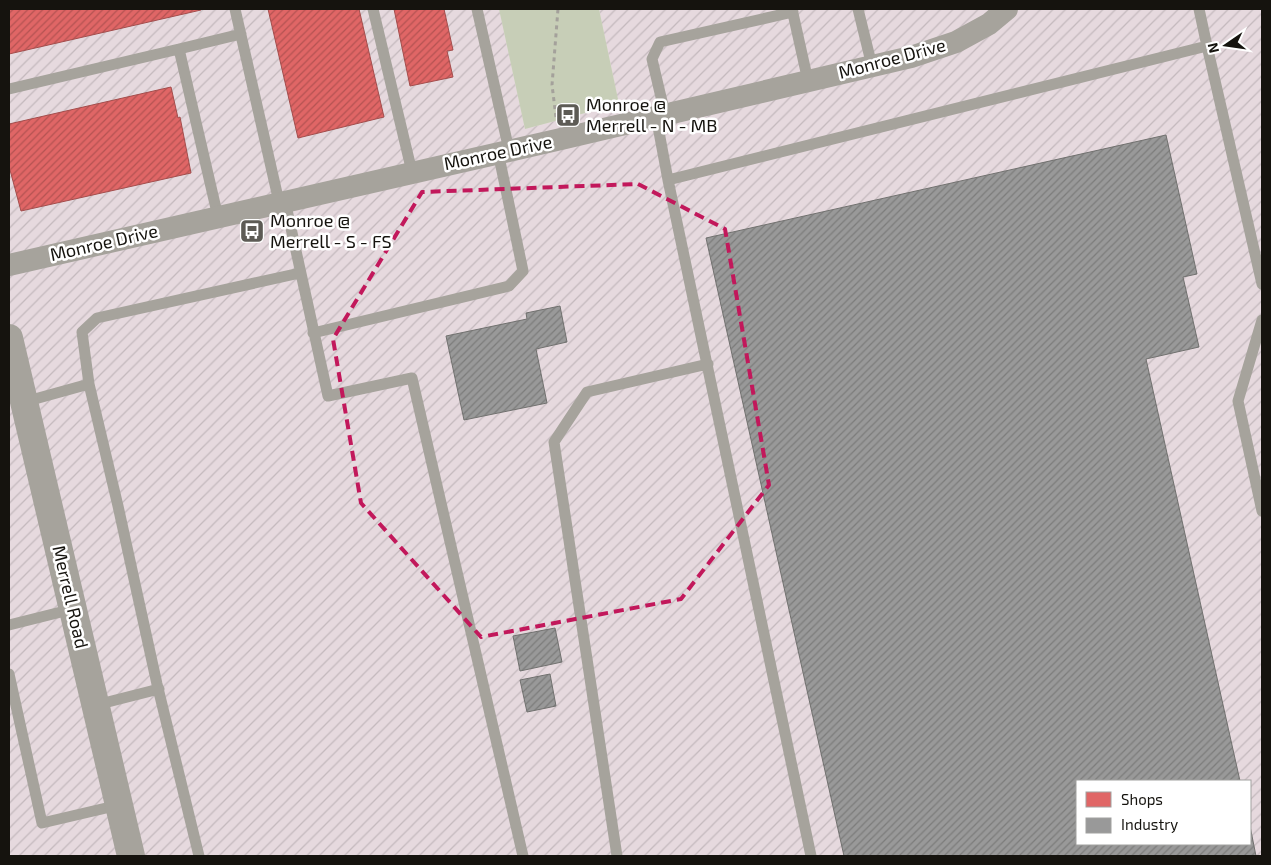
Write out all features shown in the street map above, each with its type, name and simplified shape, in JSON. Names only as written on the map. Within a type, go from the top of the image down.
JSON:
[{"type":"street","name":"Monroe Drive","points":[[9,265],[911,57],[956,42],[989,24],[1007,9]]},
{"type":"street","name":"Merrell Road","points":[[10,350],[24,402],[131,856]]},
{"type":"lane","points":[[235,9],[300,273],[328,396],[412,378],[523,856]]},
{"type":"lane","points":[[373,9],[412,172]]},
{"type":"lane","points":[[314,333],[509,286],[523,271],[504,151],[477,9]]},
{"type":"lane","points":[[858,9],[872,66]]},
{"type":"lane","points":[[1199,9],[1262,284]]},
{"type":"lane","points":[[808,81],[793,10],[660,42],[652,59],[668,180],[811,856]]},
{"type":"lane","points":[[9,89],[241,34]]},
{"type":"lane","points":[[668,180],[1207,46]]},
{"type":"lane","points":[[179,49],[218,217]]},
{"type":"lane","points":[[199,856],[90,384],[82,332],[97,318],[300,273]]},
{"type":"lane","points":[[1262,320],[1238,401],[1262,511]]},
{"type":"lane","points":[[617,856],[554,442],[587,392],[708,364]]},
{"type":"lane","points":[[24,402],[90,384]]},
{"type":"lane","points":[[9,625],[73,609]]},
{"type":"lane","points":[[9,674],[42,823],[119,805]]},
{"type":"lane","points":[[96,705],[159,689]]},
{"type":"path","points":[[558,9],[552,85],[554,110],[561,139]]},
{"type":"highlighted area","points":[[638,184],[725,229],[769,485],[681,599],[481,637],[361,503],[333,339],[422,192]]},
{"type":"shaded area","points":[[9,9],[499,9],[525,129],[619,104],[599,9],[1262,9],[1262,856],[9,856]]},
{"type":"green space","points":[[499,9],[599,9],[619,104],[525,129]]},
{"type":"building: Shops","points":[[9,9],[201,9],[201,10],[9,54]]},
{"type":"building: Shops","points":[[268,9],[359,9],[384,117],[298,138]]},
{"type":"building: Shops","points":[[394,9],[444,9],[453,50],[447,51],[453,77],[410,86]]},
{"type":"building: Shops","points":[[171,87],[178,118],[180,117],[191,173],[21,211],[9,170],[9,124]]},
{"type":"building: Industry","points":[[1166,135],[1197,274],[1183,277],[1199,347],[1146,359],[1240,780],[1076,780],[1076,845],[1251,845],[1251,831],[1256,856],[844,856],[706,238]]},
{"type":"building: Industry","points":[[560,306],[567,342],[536,349],[547,403],[464,420],[446,336],[527,319],[526,313]]},
{"type":"building: Industry","points":[[555,628],[562,662],[520,671],[513,636]]},
{"type":"building: Industry","points":[[550,674],[556,706],[527,712],[520,680]]},
{"type":"place","name":"Monroe @ Merrell - N - MB","points":[[568,115]]},
{"type":"place","name":"Monroe @ Merrell - S - FS","points":[[252,231]]}]
